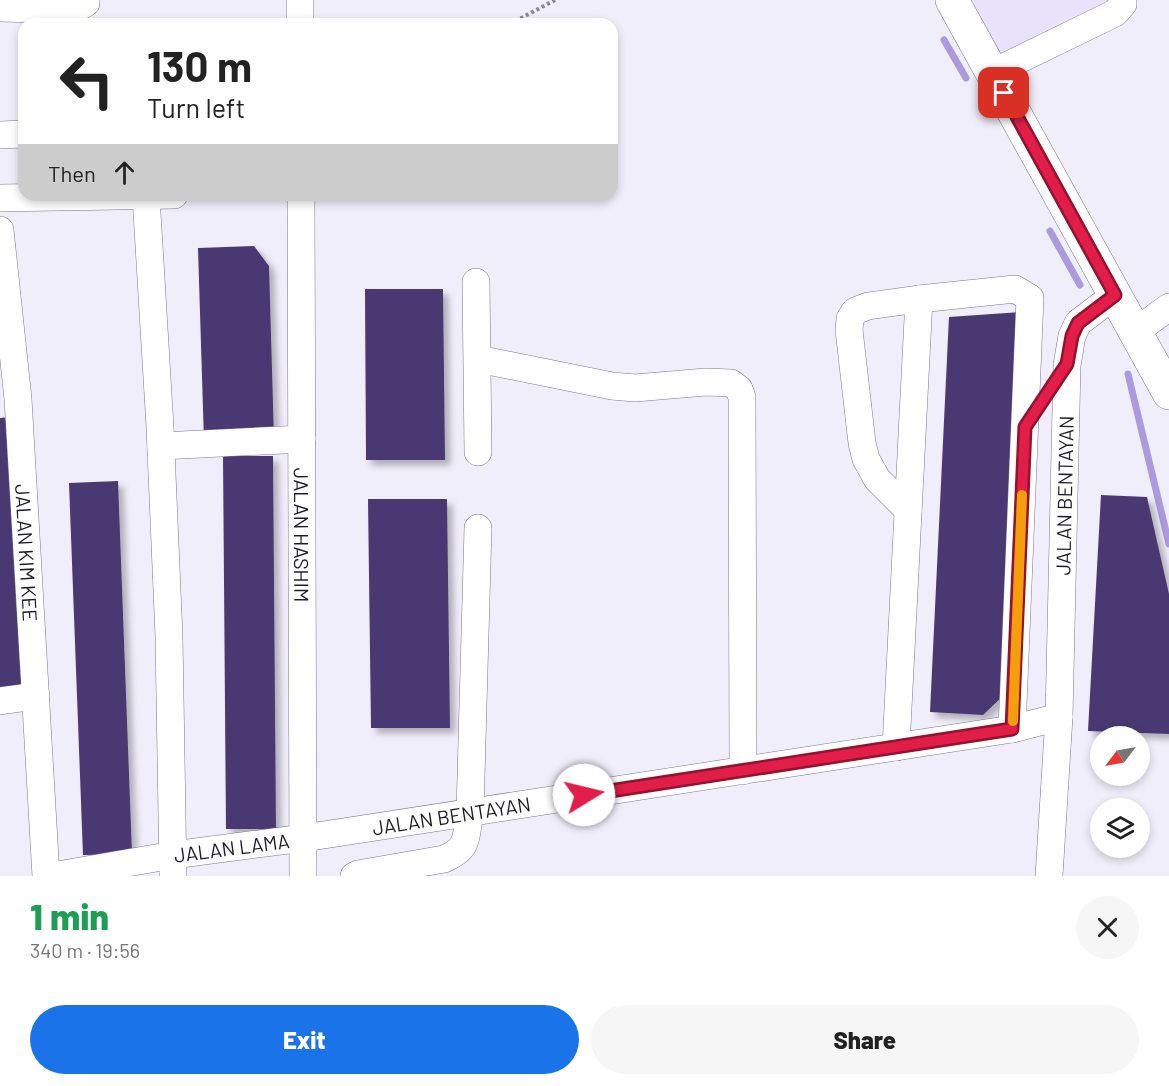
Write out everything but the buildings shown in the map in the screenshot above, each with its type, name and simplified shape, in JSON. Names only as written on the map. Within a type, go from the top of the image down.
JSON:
[{"type":"main road","points":[[952,0],[1169,393]]},
{"type":"street","points":[[0,8],[74,10],[87,0]]},
{"type":"street","points":[[300,0],[300,18]]},
{"type":"street","points":[[992,73],[1115,13],[1123,4],[1123,0]]},
{"type":"street","points":[[0,135],[18,134]]},
{"type":"street","points":[[0,198],[18,198]]},
{"type":"street","points":[[146,201],[161,446],[169,637],[173,866]]},
{"type":"street","name":"JALAN HASHIM","points":[[301,201],[303,876]]},
{"type":"street","name":"JALAN KIM KEE","points":[[0,230],[9,399],[36,696],[46,876]]},
{"type":"street","points":[[476,282],[478,452]]},
{"type":"street","points":[[908,510],[877,479],[866,459],[862,443],[849,330],[850,319],[855,311],[861,308],[919,299],[1015,289],[1030,298],[1012,729]]},
{"type":"street","name":"JALAN BENTAYAN","points":[[1049,876],[1059,717],[1067,364],[1072,336],[1078,323],[1115,295]]},
{"type":"street","points":[[896,747],[919,299]]},
{"type":"street","points":[[1135,332],[1169,307]]},
{"type":"street","points":[[478,359],[612,386],[634,388],[723,382],[731,383],[739,389],[742,397],[743,771]]},
{"type":"street","points":[[1025,427],[1067,364]]},
{"type":"street","points":[[161,446],[302,439]]},
{"type":"street","points":[[354,876],[444,859],[456,854],[464,847],[470,813],[478,528]]},
{"type":"street","points":[[0,701],[36,696]]},
{"type":"street","name":"JALAN BENTAYAN","points":[[304,838],[1012,729],[1059,717]]},
{"type":"street","name":"JALAN LAMA","points":[[52,876],[173,866],[304,838]]},
{"type":"path","points":[[521,18],[555,0]]},
{"type":"shaded area","points":[[966,0],[1128,0],[1006,73]]},
{"type":"waterway","points":[[944,40],[966,78]]},
{"type":"waterway","points":[[1050,231],[1080,285]]},
{"type":"waterway","points":[[1128,374],[1169,544]]},
{"type":"slow traffic","points":[[1013,721],[1022,495]]},
{"type":"route","points":[[584,795],[1012,729],[1025,427],[1067,364],[1072,336],[1078,323],[1115,295],[1004,93]]}]
